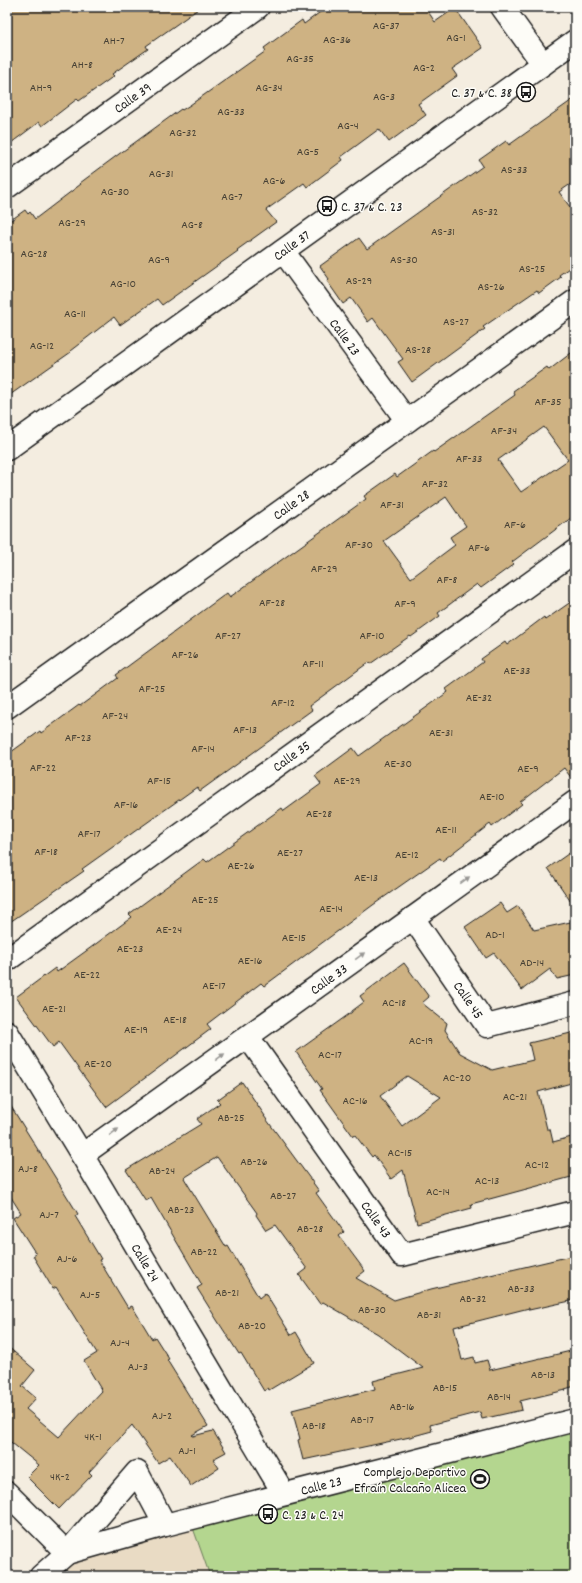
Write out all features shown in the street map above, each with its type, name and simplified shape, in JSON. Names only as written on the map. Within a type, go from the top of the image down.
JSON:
[{"type":"street","name":"Calle 39","points":[[7,187],[258,7]]},
{"type":"street","points":[[502,7],[543,64]]},
{"type":"street","name":"Calle 37","points":[[7,449],[575,41]]},
{"type":"street","name":"Calle 23","points":[[283,251],[408,421]]},
{"type":"street","name":"Calle 28","points":[[7,707],[575,301]]},
{"type":"street","name":"Calle 35","points":[[7,960],[575,551]]},
{"type":"street","name":"Calle 33","points":[[82,1155],[575,802]]},
{"type":"street","name":"Calle 45","points":[[413,918],[487,1026],[575,1003]]},
{"type":"street","name":"Calle 24","points":[[7,1032],[284,1494]]},
{"type":"street","name":"Calle 43","points":[[248,1037],[402,1255],[575,1212]]},
{"type":"street","name":"Calle 23","points":[[67,1553],[165,1525],[575,1420]]},
{"type":"street","points":[[41,1576],[67,1553],[137,1472],[165,1525]]},
{"type":"street","points":[[7,1493],[67,1553]]},
{"type":"shaded area","points":[[193,1528],[210,1576],[55,1576],[72,1564]]},
{"type":"green space","name":"Complejo Deportivo Efraín Calcaño Alicea","points":[[575,1430],[575,1576],[210,1576],[193,1528]]},
{"type":"building","points":[[7,7],[201,7],[146,46],[148,49],[112,74],[114,76],[79,101],[77,99],[42,126],[39,122],[7,146]]},
{"type":"building","points":[[327,7],[425,7],[435,22],[455,8],[483,48],[452,69],[457,76],[418,104],[426,115],[389,142],[379,129],[341,157],[343,160],[307,187],[304,183],[266,210],[276,222],[237,250],[238,251],[162,305],[157,299],[120,325],[114,317],[70,351],[71,352],[7,397],[7,223],[25,210],[28,214],[30,212],[35,219],[119,154],[181,109],[182,110],[190,105],[266,51],[264,48],[302,20],[304,24]]},
{"type":"building","points":[[575,98],[575,181],[559,192],[575,214],[575,264],[559,275],[561,277],[539,293],[537,290],[483,327],[485,329],[412,382],[398,362],[403,359],[373,318],[368,322],[351,298],[343,304],[327,281],[329,279],[320,266],[359,238],[367,249],[483,166],[479,160],[506,141],[509,145]]},
{"type":"building","points":[[575,350],[575,515],[512,562],[514,564],[481,588],[477,584],[438,613],[440,616],[370,664],[369,662],[309,706],[312,710],[200,791],[197,787],[82,869],[84,871],[7,924],[7,755],[40,731],[41,733],[79,705],[80,706],[118,678],[116,675],[227,593],[230,597],[366,499],[364,496],[395,474],[397,477],[515,395],[513,391],[547,367],[549,370]],"holes":[[[544,427],[568,460],[521,492],[498,460]],[[446,497],[466,526],[450,537],[455,545],[411,578],[384,541]]]},
{"type":"building","points":[[575,599],[575,783],[564,768],[520,802],[522,804],[492,827],[490,824],[442,861],[440,858],[373,905],[264,986],[261,983],[207,1024],[211,1029],[106,1107],[59,1042],[53,1047],[16,997],[55,968],[57,972],[93,946],[132,917],[129,914],[204,859],[207,862],[282,808],[284,811],[321,784],[315,776],[353,748],[359,756],[448,692],[446,689],[483,662],[481,659],[505,642],[507,645],[544,617],[545,620]]},
{"type":"building","points":[[575,849],[575,908],[548,868]]},
{"type":"building","points":[[500,903],[507,913],[518,906],[534,930],[575,921],[575,975],[557,979],[550,969],[522,990],[494,953],[486,958],[465,927]]},
{"type":"building","points":[[404,963],[429,997],[422,1003],[447,1023],[445,1030],[460,1053],[492,1070],[533,1060],[529,1043],[575,1032],[575,1082],[538,1092],[547,1129],[550,1129],[553,1142],[575,1136],[575,1176],[471,1204],[472,1208],[417,1223],[403,1170],[391,1179],[374,1155],[372,1157],[355,1135],[353,1136],[320,1090],[322,1089],[296,1052],[364,1002],[360,996]],"holes":[[[407,1076],[441,1097],[402,1126],[380,1096]]]},
{"type":"building","points":[[242,1082],[264,1116],[319,1191],[316,1193],[344,1232],[339,1236],[365,1271],[356,1278],[394,1300],[431,1289],[575,1255],[575,1300],[529,1310],[529,1308],[454,1327],[462,1360],[474,1357],[475,1363],[487,1360],[490,1370],[575,1350],[575,1386],[565,1389],[566,1390],[520,1401],[522,1410],[482,1419],[480,1412],[430,1425],[432,1431],[410,1437],[303,1460],[298,1440],[300,1439],[292,1410],[375,1389],[373,1381],[423,1368],[378,1334],[323,1302],[320,1304],[299,1275],[307,1269],[275,1225],[266,1230],[256,1215],[257,1213],[217,1157],[184,1178],[226,1247],[228,1246],[259,1298],[265,1293],[291,1335],[296,1332],[314,1363],[269,1390],[268,1388],[264,1391],[241,1353],[239,1354],[217,1320],[197,1288],[202,1285],[151,1198],[146,1201],[126,1170],[201,1124],[197,1119],[220,1103],[217,1100]]},
{"type":"building","points":[[7,1100],[78,1214],[75,1216],[128,1308],[132,1306],[152,1339],[155,1337],[169,1359],[167,1360],[208,1426],[192,1435],[213,1431],[226,1452],[213,1459],[219,1468],[191,1486],[170,1456],[158,1463],[132,1425],[89,1472],[92,1475],[59,1509],[27,1477],[39,1465],[7,1439],[7,1346],[35,1370],[22,1386],[36,1398],[26,1409],[59,1437],[102,1391],[84,1361],[97,1353],[56,1287],[53,1289],[33,1256],[36,1254],[13,1218],[21,1213],[7,1191]]},
{"type":"place","name":"C. 37 & C. 38","points":[[526,92]]},
{"type":"place","name":"C. 37 & C. 23","points":[[327,206]]},
{"type":"place","name":"Complejo Deportivo Efraín Calcaño Alicea","points":[[480,1479]]},
{"type":"place","name":"C. 23 & C. 24","points":[[268,1514]]}]
